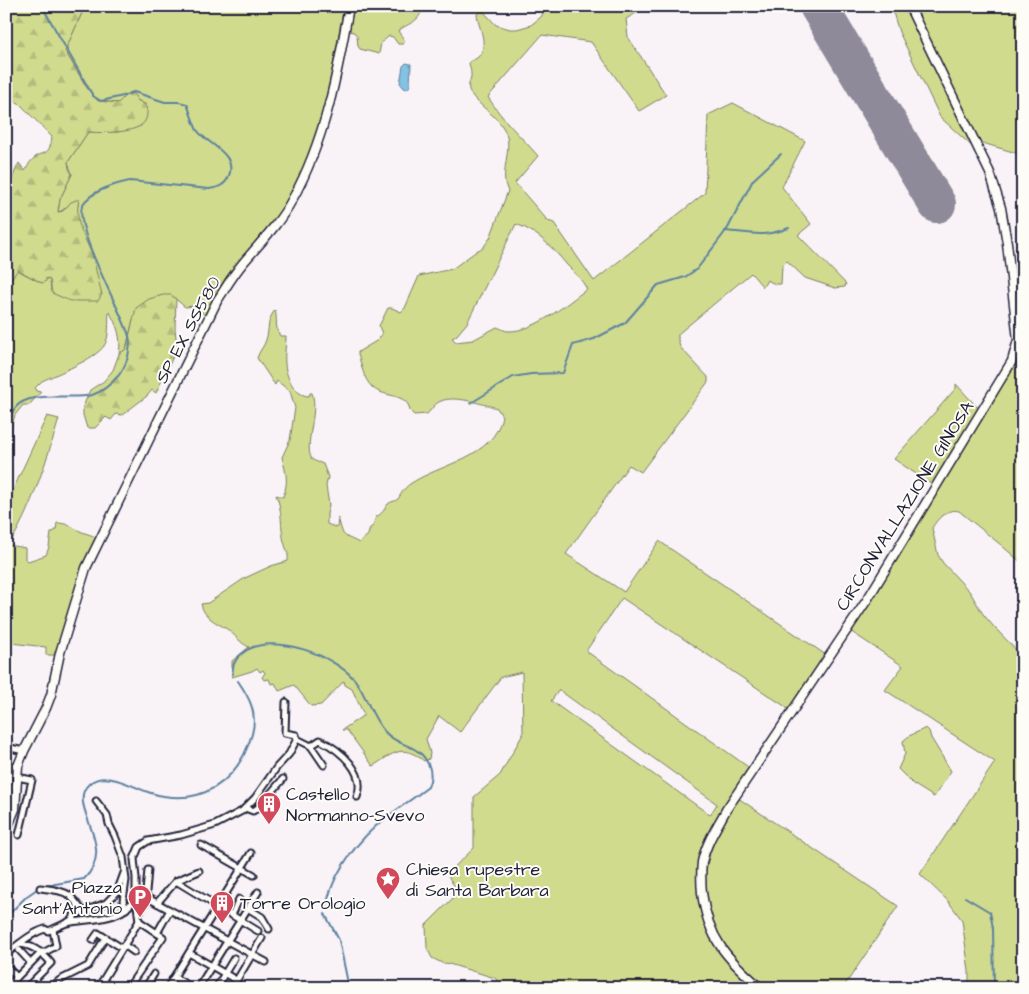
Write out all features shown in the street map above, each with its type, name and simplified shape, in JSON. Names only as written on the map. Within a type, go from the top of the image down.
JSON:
[{"type":"main road","name":"SP EX SS580","points":[[6,831],[16,787],[18,766],[53,690],[55,675],[86,568],[217,301],[241,265],[272,230],[292,202],[310,165],[325,119],[349,6]]},
{"type":"main road","name":"CIRCONVALLAZIONE GINOSA","points":[[761,988],[742,972],[725,953],[712,934],[704,909],[702,885],[702,863],[711,837],[731,802],[867,600],[1012,361],[1018,340],[1007,243],[1001,208],[990,173],[909,6]]},
{"type":"street","points":[[286,702],[285,733],[296,735],[297,740],[311,746],[324,765]]},
{"type":"street","points":[[128,988],[163,937],[139,916],[134,859],[139,847],[148,842],[215,825],[242,811],[255,798],[276,766],[289,754],[297,740]]},
{"type":"street","points":[[311,746],[320,740],[341,753],[355,770],[359,785],[357,797]]},
{"type":"street","points":[[6,747],[24,750]]},
{"type":"street","points":[[6,764],[18,766]]},
{"type":"street","points":[[17,777],[32,780],[19,835]]},
{"type":"street","points":[[245,808],[253,811],[260,808],[283,779]]},
{"type":"street","points":[[6,786],[16,787]]},
{"type":"street","points":[[96,801],[107,815],[123,857],[126,888],[123,901],[126,909]]},
{"type":"street","points":[[201,845],[254,875]]},
{"type":"street","points":[[167,988],[251,852]]},
{"type":"street","points":[[98,988],[123,947],[145,903],[148,870]]},
{"type":"street","points":[[157,903],[176,881],[199,871]]},
{"type":"street","points":[[6,954],[40,930],[45,928],[48,931],[53,930],[66,924],[74,918],[74,915],[106,903],[118,892],[124,872]]},
{"type":"street","points":[[176,881],[258,931]]},
{"type":"street","points":[[40,888],[64,892],[83,911]]},
{"type":"street","points":[[198,988],[258,892]]},
{"type":"street","points":[[146,897],[266,962]]},
{"type":"street","points":[[66,924],[113,916],[126,909],[136,898]]},
{"type":"street","points":[[232,915],[239,900]]},
{"type":"street","points":[[249,909],[262,918],[269,929]]},
{"type":"street","points":[[157,933],[170,910]]},
{"type":"street","points":[[6,988],[43,952],[56,946],[53,930]]},
{"type":"street","points":[[94,940],[98,933],[134,952]]},
{"type":"street","points":[[50,988],[60,980],[88,966],[107,938]]},
{"type":"street","points":[[232,988],[262,938]]},
{"type":"street","points":[[20,944],[43,952],[51,963],[26,988]]},
{"type":"street","points":[[19,950],[31,963]]},
{"type":"street","points":[[189,952],[236,980]]},
{"type":"street","points":[[216,988],[234,958]]},
{"type":"street","points":[[6,966],[17,977]]},
{"type":"street","points":[[145,988],[154,974]]},
{"type":"street","points":[[174,977],[192,988]]},
{"type":"street","points":[[102,981],[114,988]]},
{"type":"green space","points":[[6,6],[85,6],[65,51],[87,88],[98,101],[118,103],[128,93],[133,92],[137,100],[146,105],[147,117],[141,125],[119,132],[88,132],[68,162],[72,174],[60,199],[58,212],[63,211],[71,202],[79,199],[79,222],[92,255],[102,294],[98,301],[70,301],[52,293],[50,280],[46,278],[46,281],[42,283],[18,270],[6,285],[5,222],[13,177],[19,163],[25,171],[32,160],[47,151],[52,137],[19,103],[13,101],[6,108]]},
{"type":"green space","points":[[85,6],[344,6],[322,125],[292,197],[270,227],[226,277],[205,315],[194,306],[185,307],[171,295],[133,319],[126,349],[119,354],[120,342],[118,332],[109,311],[108,334],[104,346],[93,356],[42,381],[35,388],[36,391],[41,392],[29,405],[23,405],[15,415],[12,425],[9,490],[12,492],[47,416],[59,419],[44,467],[31,500],[9,545],[25,548],[25,559],[28,561],[46,555],[51,533],[56,530],[57,523],[93,536],[99,541],[57,655],[46,655],[46,647],[11,643],[12,648],[6,647],[6,285],[17,270],[42,283],[46,278],[50,280],[51,291],[95,271],[92,255],[80,230],[76,213],[79,200],[72,202],[58,212],[60,199],[72,174],[68,162],[88,132],[118,132],[141,126],[146,105],[137,100],[133,92],[128,93],[118,103],[98,101],[87,88],[65,51]]},
{"type":"green space","points":[[352,6],[422,6],[417,19],[398,31],[405,41],[403,44],[398,44],[393,37],[389,36],[381,43],[379,54],[360,49],[357,36],[354,32],[348,31]]},
{"type":"green space","points":[[543,6],[648,6],[626,19],[628,37],[666,95],[639,111],[591,42],[542,35],[488,97],[506,121],[538,156],[515,183],[548,221],[554,223],[594,281],[705,193],[708,115],[733,103],[805,141],[782,187],[811,224],[798,235],[846,284],[845,287],[835,288],[805,278],[787,261],[782,266],[781,284],[775,284],[767,280],[763,287],[751,273],[678,334],[680,347],[708,377],[708,382],[641,472],[629,465],[566,554],[624,592],[659,541],[826,655],[789,711],[786,707],[622,598],[586,651],[751,769],[702,854],[706,924],[757,988],[495,988],[497,980],[495,978],[444,964],[432,958],[427,948],[426,925],[454,897],[456,889],[447,874],[474,848],[474,797],[500,775],[523,734],[522,672],[501,677],[460,732],[439,716],[426,739],[430,753],[429,759],[424,761],[410,752],[404,751],[393,754],[373,766],[347,730],[342,730],[364,715],[352,689],[345,685],[344,681],[321,705],[311,706],[294,685],[279,691],[275,683],[271,684],[269,679],[264,680],[262,677],[265,673],[263,670],[260,672],[257,668],[232,677],[232,661],[249,647],[208,616],[201,604],[208,603],[245,578],[271,566],[288,561],[280,507],[276,495],[283,497],[285,491],[286,477],[282,457],[290,440],[295,408],[290,391],[277,381],[275,385],[257,358],[265,342],[269,322],[275,310],[278,332],[280,336],[286,336],[285,364],[289,380],[299,393],[309,396],[312,393],[314,401],[309,446],[312,459],[323,464],[328,477],[326,486],[329,505],[327,524],[337,528],[338,518],[343,533],[349,538],[359,543],[368,535],[376,517],[382,513],[390,502],[396,501],[408,486],[422,477],[477,451],[489,442],[497,430],[502,416],[497,408],[469,401],[447,399],[437,403],[427,414],[414,415],[405,401],[382,393],[372,387],[365,376],[358,352],[378,340],[382,334],[379,326],[388,308],[401,312],[405,308],[419,276],[452,269],[483,248],[490,238],[508,191],[505,171],[508,143],[505,130],[501,124],[473,97],[469,89],[471,72],[469,62],[478,57],[483,46],[477,14],[482,10],[496,25],[517,29],[531,25],[543,13]],"holes":[[[516,224],[531,231],[544,241],[578,276],[587,289],[550,316],[529,327],[508,331],[497,327],[473,340],[456,342],[452,338],[467,323]],[[559,690],[717,804],[710,815],[551,701]]]},
{"type":"green space","points":[[891,6],[905,6],[976,150],[940,117],[899,32]]},
{"type":"green space","points":[[911,6],[1023,6],[1023,155],[979,142]]},
{"type":"green space","points":[[1023,258],[1023,564],[959,511],[947,512],[932,528],[938,555],[943,563],[970,592],[983,614],[994,627],[1023,657],[1023,988],[969,988],[969,971],[962,920],[948,901],[920,874],[995,762],[885,690],[903,666],[850,631],[1016,357],[1012,273]]},
{"type":"green space","points":[[171,295],[176,299],[175,328],[177,348],[156,393],[152,390],[122,415],[116,414],[111,420],[106,417],[95,428],[87,428],[83,407],[90,390],[104,381],[113,370],[119,354],[126,349],[136,308],[149,299]]},
{"type":"green space","points":[[956,384],[977,407],[981,408],[934,486],[894,459],[956,388]]},
{"type":"green space","points":[[926,728],[951,771],[934,797],[913,784],[898,769],[905,754],[903,741]]},
{"type":"green space","points":[[738,798],[898,906],[843,988],[766,988],[749,974],[722,944],[707,908],[705,873],[714,838]]},
{"type":"water","points":[[406,63],[411,64],[410,86],[407,89],[400,83],[403,66]]},
{"type":"waterway","points":[[6,472],[8,430],[12,414],[21,402],[40,397],[96,394],[107,387],[119,375],[128,358],[129,336],[90,248],[81,214],[83,204],[98,192],[130,181],[215,188],[224,183],[228,178],[230,170],[226,156],[197,130],[187,104],[165,102],[134,92],[101,101],[93,96],[42,6]]},
{"type":"waterway","points":[[471,403],[513,377],[531,374],[563,373],[573,345],[594,339],[625,323],[658,285],[685,277],[697,269],[728,228],[753,180],[781,154]]},
{"type":"waterway","points":[[725,231],[764,234],[789,228]]},
{"type":"waterway","points":[[233,674],[233,666],[238,657],[247,650],[259,645],[289,646],[320,655],[346,671],[355,680],[376,720],[385,732],[397,741],[415,749],[429,766],[431,777],[428,787],[392,813],[356,846],[333,884],[326,910]]},
{"type":"waterway","points":[[44,886],[84,879],[93,866],[96,853],[95,840],[83,803],[83,793],[89,784],[103,778],[112,779],[151,793],[169,797],[186,797],[201,794],[227,778],[246,751],[254,726],[251,706],[246,693],[238,681]]},
{"type":"waterway","points":[[6,917],[27,896],[40,887]]},
{"type":"waterway","points":[[965,897],[990,912],[993,928],[994,988]]},
{"type":"waterway","points":[[325,914],[339,940],[349,988]]},
{"type":"waterway","points":[[868,982],[871,988]]},
{"type":"runway","points":[[818,6],[937,204]]},
{"type":"place","name":"Castello Normanno-Svevo","points":[[269,825]]},
{"type":"place","name":"Chiesa rupestre di Santa Barbara","points":[[388,900]]},
{"type":"place","name":"Piazza Sant'Antonio","points":[[140,918]]},
{"type":"place","name":"Torre Orologio","points":[[222,924]]}]
